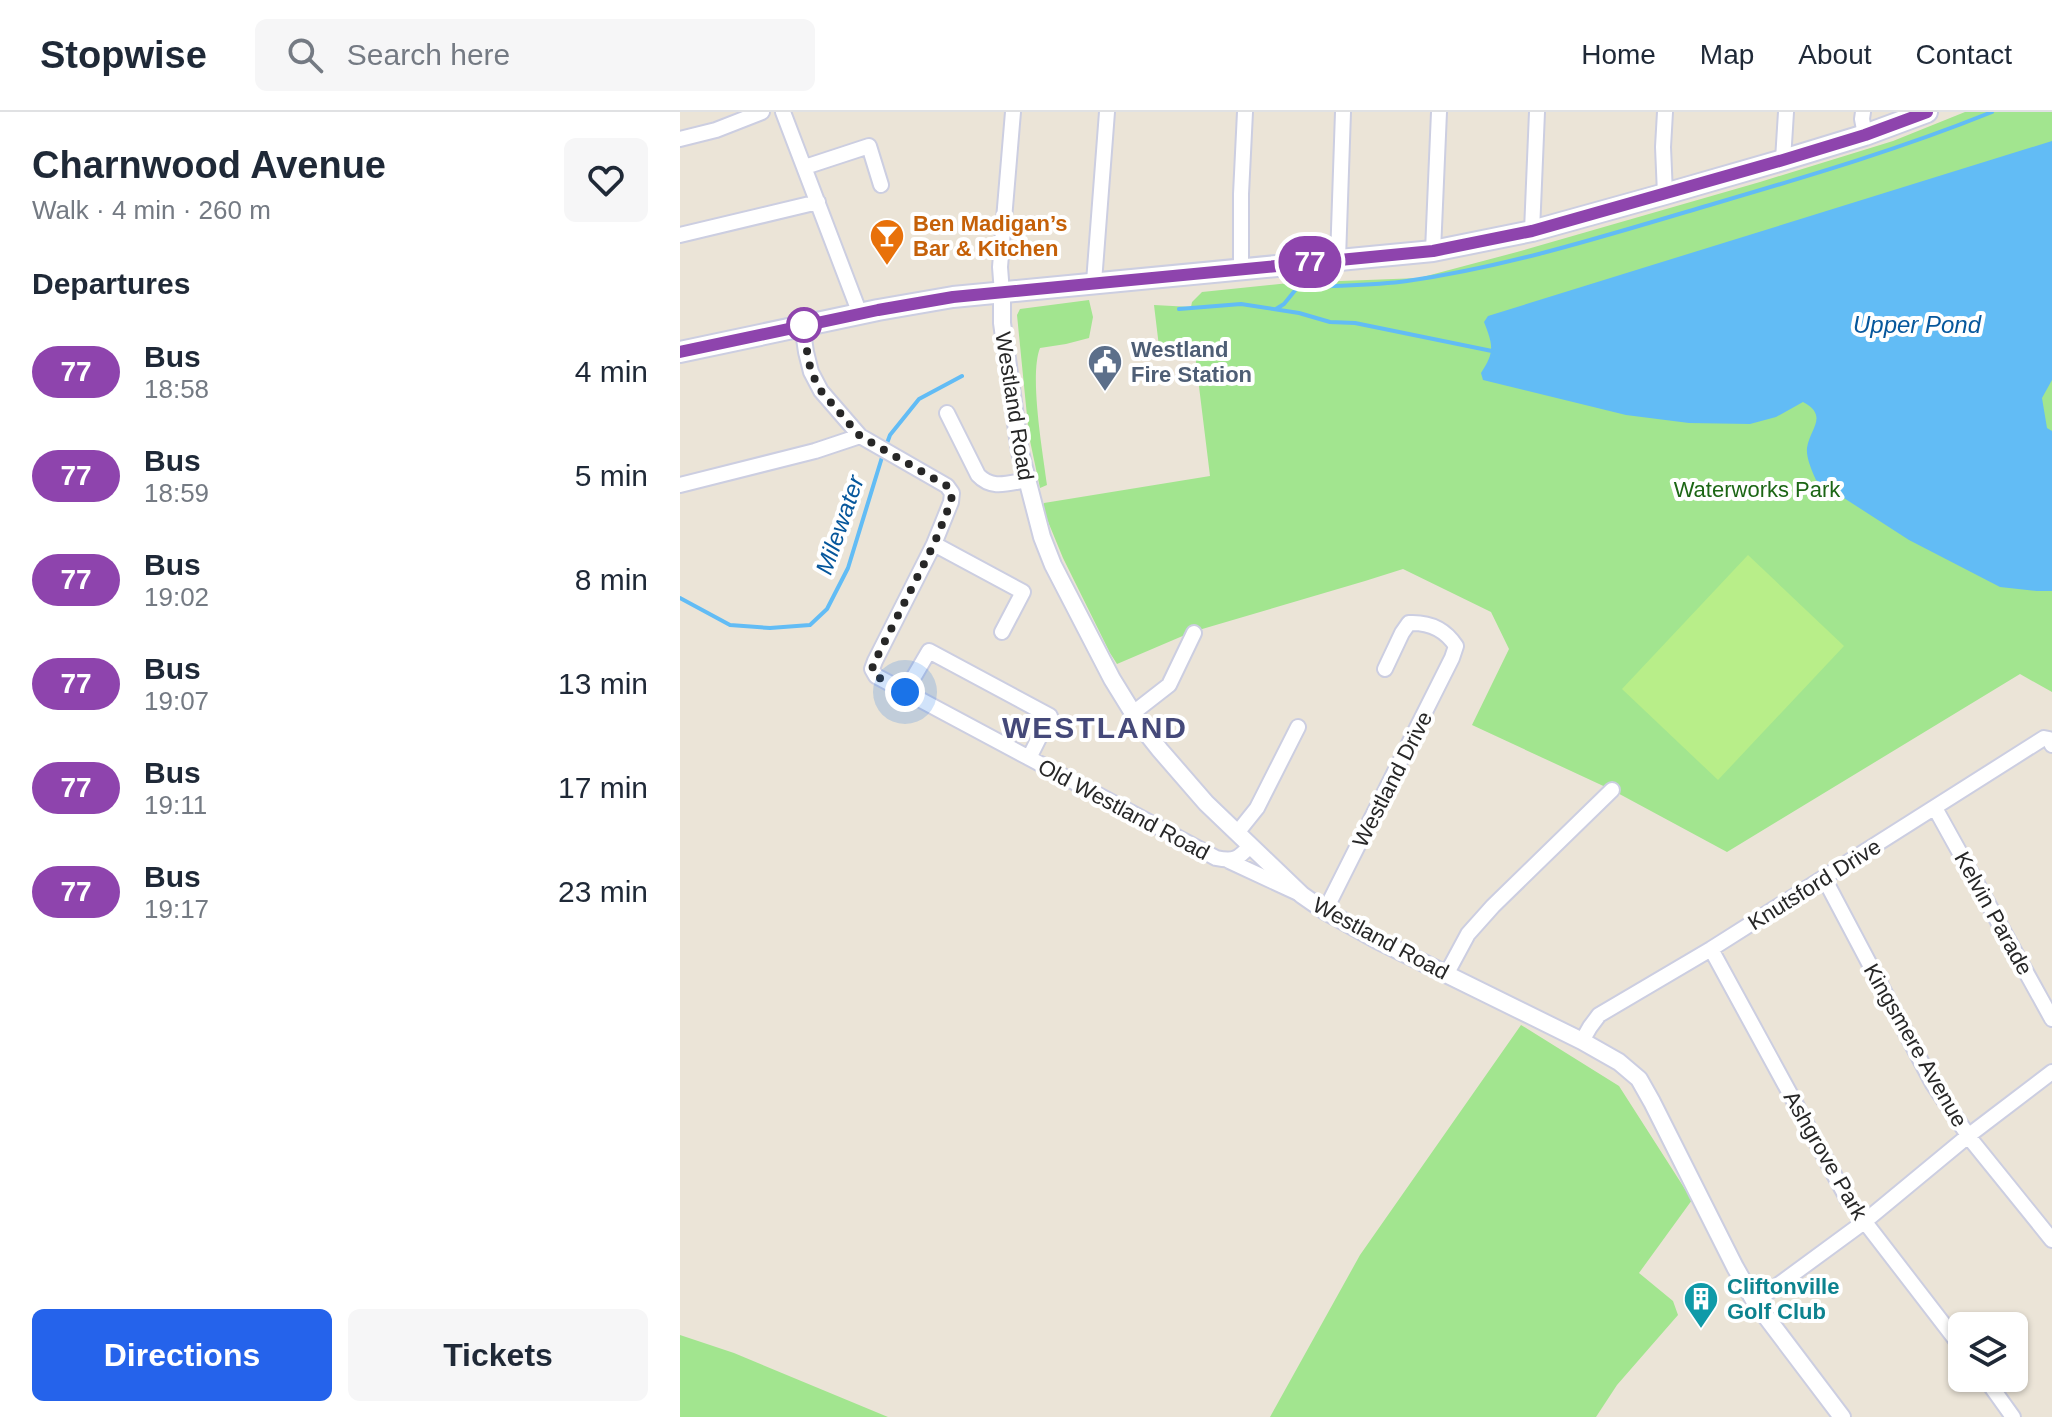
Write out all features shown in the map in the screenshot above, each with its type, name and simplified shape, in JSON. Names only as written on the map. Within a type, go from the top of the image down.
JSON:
[{"type":"main road","points":[[680,352],[953,297],[1433,251],[1532,231],[1665,194],[1865,135],[1927,112]]},
{"type":"street","points":[[680,139],[716,130],[762,112]]},
{"type":"street","points":[[783,112],[860,314]]},
{"type":"street","points":[[1002,293],[1000,267],[1013,112]]},
{"type":"street","points":[[1094,282],[1107,112]]},
{"type":"street","points":[[1241,270],[1245,112]]},
{"type":"street","points":[[1338,259],[1343,112]]},
{"type":"street","points":[[1433,251],[1439,112]]},
{"type":"street","points":[[1532,231],[1537,112]]},
{"type":"street","points":[[1665,112],[1665,194]]},
{"type":"street","points":[[1783,160],[1786,112]]},
{"type":"street","points":[[1863,112],[1865,135]]},
{"type":"street","points":[[805,167],[869,146],[881,185]]},
{"type":"street","points":[[680,235],[818,202]]},
{"type":"street","name":"Westland Road","points":[[1002,293],[1002,323],[1018,440],[1042,537],[1053,565],[1112,679],[1160,750],[1194,791],[1250,846],[1302,895],[1325,911],[1377,940],[1582,1041],[1619,1062],[1639,1079],[1755,1302],[1842,1417]]},
{"type":"street","name":"Old Westland Road","points":[[802,325],[811,372],[821,391],[860,436],[947,486],[952,493],[934,544],[875,661],[872,669],[876,676],[1216,858],[1229,861],[1250,846]]},
{"type":"street","points":[[947,413],[978,475],[986,483],[996,485],[1027,480]]},
{"type":"street","points":[[680,485],[815,451],[860,436]]},
{"type":"street","points":[[934,544],[1023,592],[1002,632]]},
{"type":"street","name":"Westland Drive","points":[[1325,911],[1456,646],[1449,635],[1422,622],[1409,623],[1385,669]]},
{"type":"street","points":[[1133,713],[1169,685],[1194,633]]},
{"type":"street","points":[[905,692],[929,651],[1050,716],[1029,758]]},
{"type":"street","points":[[1237,833],[1257,808],[1298,727]]},
{"type":"street","name":"Knutsford Drive","points":[[1582,1041],[1599,1015],[1711,949],[2044,738],[2049,739],[2052,745]]},
{"type":"street","points":[[1447,973],[1468,934],[1485,915],[1612,790]]},
{"type":"street","name":"Kelvin Parade","points":[[1935,808],[2052,1019]]},
{"type":"street","points":[[1229,861],[1302,895]]},
{"type":"street","name":"Kingsmere Avenue","points":[[1824,878],[1933,1084],[1968,1136],[2052,1240]]},
{"type":"street","name":"Ashgrove Park","points":[[1711,949],[1848,1200],[1948,1330]]},
{"type":"street","points":[[1755,1302],[1864,1222],[2052,1072]]},
{"type":"street","points":[[1995,1392],[2013,1417]]},
{"type":"green space","name":"Waterworks Park","points":[[1965,112],[2052,112],[2052,692],[2020,674],[1727,852],[1612,790],[1472,725],[1509,649],[1491,612],[1403,569],[1192,632],[1117,664],[1063,558],[1042,507],[1044,503],[1210,476],[1195,354],[1160,355],[1154,305],[1191,307],[1202,292],[1289,283],[1419,278],[1760,182],[1893,141]]},
{"type":"green space","points":[[1089,300],[1093,317],[1089,338],[1040,348],[1036,395],[1047,485],[1040,488],[1029,436],[1017,315],[1020,309]]},
{"type":"green space","points":[[1748,555],[1844,646],[1718,780],[1622,689]]},
{"type":"green space","name":"Cliftonville Golf Club","points":[[1521,1025],[1619,1086],[1692,1200],[1639,1273],[1673,1301],[1678,1315],[1617,1385],[1596,1417],[1270,1417],[1360,1255]]},
{"type":"green space","points":[[680,1335],[734,1353],[888,1417],[680,1417]]},
{"type":"water","name":"Upper Pond","points":[[2052,141],[2052,380],[2042,398],[2047,428],[2052,431],[2052,591],[2000,587],[1909,540],[1816,480],[1807,452],[1816,417],[1811,407],[1803,402],[1776,417],[1750,424],[1689,423],[1626,415],[1483,380],[1481,373],[1491,348],[1484,322],[1488,316]]},
{"type":"waterway","name":"Milewater","points":[[1276,309],[1297,288],[1380,284],[1447,275],[1565,247],[1857,160],[1992,112]]},
{"type":"waterway","points":[[1179,309],[1241,304],[1492,351]]},
{"type":"waterway","name":"Milewater","points":[[886,446],[890,435],[919,399],[962,376]]},
{"type":"waterway","name":"Milewater","points":[[680,598],[730,625],[770,628],[810,625],[827,609],[848,568],[883,454]]},
{"type":"bus line","name":"77","points":[[680,352],[953,297],[1433,251],[1532,231],[1783,160],[1927,112]]},
{"type":"place","name":"Ben Madigan’s Bar & Kitchen","points":[[887,267]]},
{"type":"place","name":"Westland Fire Station","points":[[1105,393]]},
{"type":"place","name":"Cliftonville Golf Club","points":[[1701,1330]]},
{"type":"district","name":"WESTLAND","points":[[1095,728]]},
{"type":"route","points":[[804,325],[811,372],[821,391],[860,436],[947,486],[952,493],[934,544],[872,669],[876,676],[905,692]]}]
